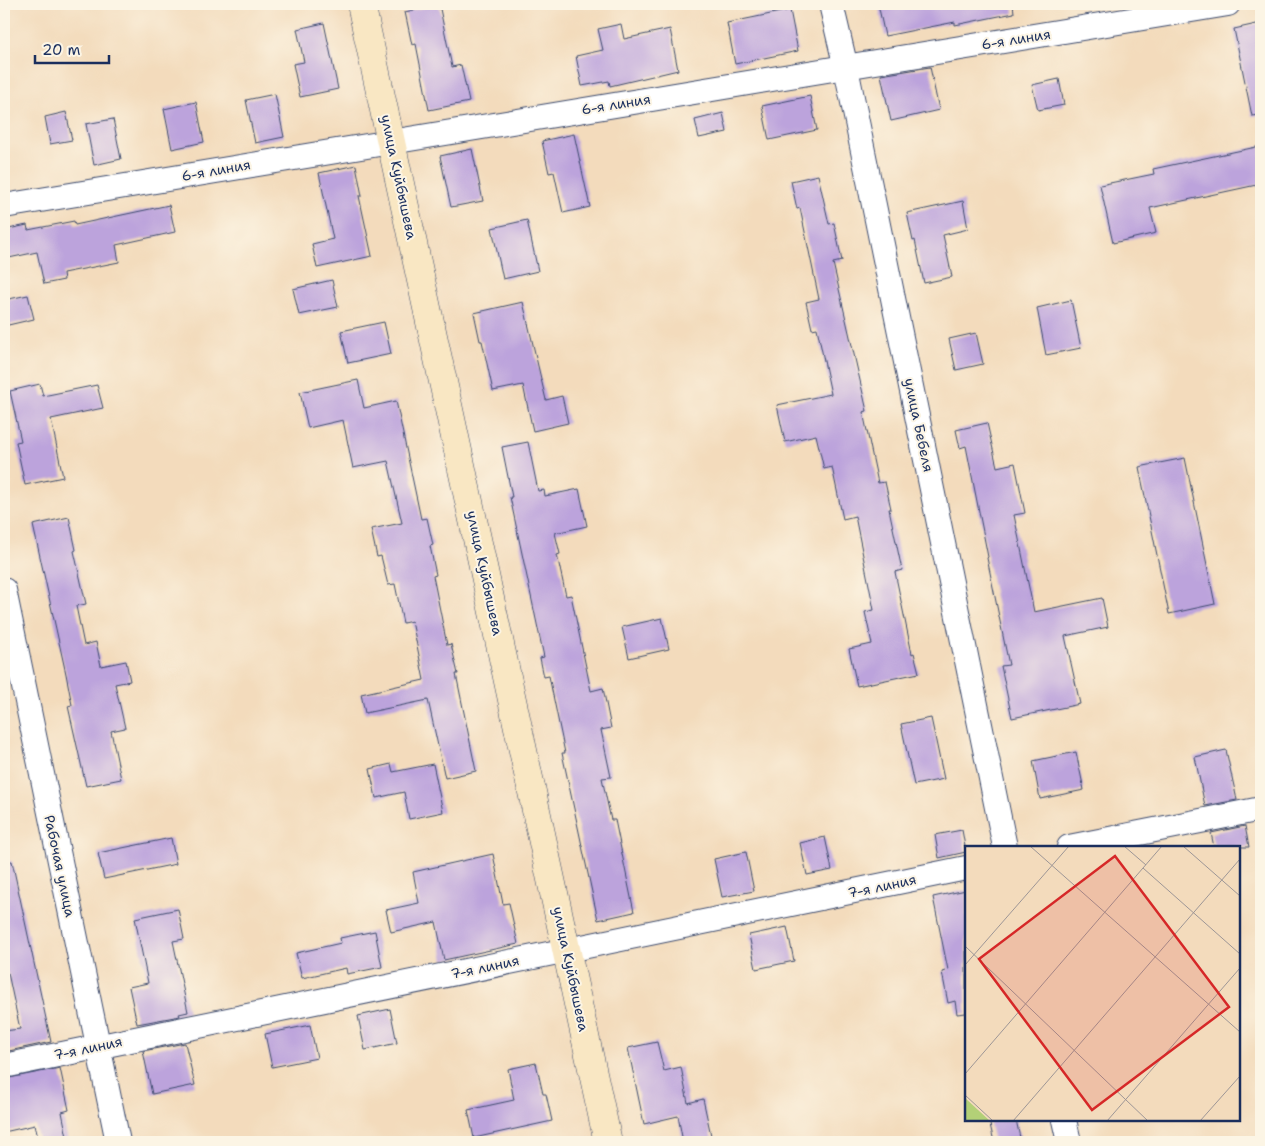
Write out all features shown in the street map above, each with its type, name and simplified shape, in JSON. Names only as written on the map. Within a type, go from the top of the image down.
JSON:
[{"type":"street","name":"улица Куйбышева","points":[[361,4],[608,1142]]},
{"type":"street","name":"улица Бебеля","points":[[831,4],[846,68],[1005,846]]},
{"type":"street","name":"6-я линия","points":[[4,206],[391,140],[846,68],[1228,4]]},
{"type":"street","name":"Рабочая улица","points":[[4,590],[118,1142]]},
{"type":"street","points":[[1074,846],[1261,809]]},
{"type":"street","name":"7-я линия","points":[[4,1066],[965,868]]},
{"type":"street","points":[[1064,1121],[1069,1142]]},
{"type":"building","points":[[439,4],[452,67],[461,65],[469,102],[429,110],[416,44],[412,45],[405,12]]},
{"type":"building","points":[[878,4],[1013,4],[1014,13],[885,36]]},
{"type":"building","points":[[790,10],[798,51],[735,64],[727,23]]},
{"type":"building","points":[[324,23],[338,89],[300,97],[293,64],[304,62],[297,29]]},
{"type":"building","points":[[1261,23],[1261,115],[1252,116],[1234,29]]},
{"type":"building","points":[[621,24],[624,39],[670,29],[678,70],[610,86],[609,81],[582,86],[576,56],[603,50],[598,29]]},
{"type":"building","points":[[930,67],[939,110],[891,121],[881,75]]},
{"type":"building","points":[[1059,79],[1064,105],[1038,110],[1032,85]]},
{"type":"building","points":[[275,94],[284,137],[255,143],[246,100]]},
{"type":"building","points":[[810,96],[817,130],[769,140],[762,106]]},
{"type":"building","points":[[196,102],[204,142],[172,149],[164,109]]},
{"type":"building","points":[[66,112],[72,140],[50,144],[45,117]]},
{"type":"building","points":[[723,113],[727,132],[699,138],[695,120]]},
{"type":"building","points":[[113,119],[121,159],[94,165],[86,124]]},
{"type":"building","points":[[574,134],[590,207],[563,213],[554,172],[549,173],[542,141]]},
{"type":"building","points":[[1261,146],[1261,184],[1150,208],[1156,233],[1113,243],[1100,185],[1154,174],[1153,169]]},
{"type":"building","points":[[472,149],[483,201],[451,207],[440,156]]},
{"type":"building","points":[[356,165],[362,196],[359,196],[372,256],[317,268],[312,244],[333,239],[319,173]]},
{"type":"building","points":[[818,175],[829,224],[834,223],[842,261],[833,263],[867,411],[863,412],[878,483],[885,482],[891,509],[889,509],[902,570],[895,572],[912,654],[914,653],[919,673],[857,686],[849,649],[872,644],[865,612],[874,610],[855,516],[843,519],[832,467],[824,469],[816,435],[785,442],[777,405],[831,394],[817,328],[812,329],[806,302],[819,299],[800,208],[797,209],[791,181]]},
{"type":"building","points":[[963,201],[968,229],[943,235],[952,277],[924,283],[907,213]]},
{"type":"building","points":[[169,205],[175,232],[116,245],[119,262],[63,273],[64,280],[44,284],[37,252],[4,259],[4,230],[27,225],[28,230],[74,221],[75,225]]},
{"type":"building","points":[[527,220],[538,271],[503,279],[492,228]]},
{"type":"building","points":[[332,280],[338,307],[299,315],[293,289]]},
{"type":"building","points":[[28,295],[34,319],[4,326],[4,300]]},
{"type":"building","points":[[1071,300],[1081,348],[1046,355],[1037,308]]},
{"type":"building","points":[[523,302],[546,400],[562,396],[568,423],[533,431],[523,385],[493,391],[474,313]]},
{"type":"building","points":[[384,322],[391,354],[348,363],[341,331]]},
{"type":"building","points":[[976,333],[983,364],[956,370],[949,339]]},
{"type":"building","points":[[358,380],[364,408],[396,401],[421,519],[427,518],[433,545],[430,546],[436,575],[433,576],[447,645],[451,644],[458,674],[456,674],[476,771],[445,778],[428,700],[365,713],[361,694],[424,680],[412,621],[403,623],[395,584],[388,585],[381,556],[377,557],[371,529],[402,523],[388,461],[353,468],[343,420],[308,428],[300,392]]},
{"type":"building","points":[[40,384],[43,396],[97,385],[103,408],[51,419],[63,477],[25,485],[16,442],[21,441],[10,391]]},
{"type":"building","points":[[987,423],[997,467],[1015,463],[1025,513],[1014,515],[1034,612],[1102,598],[1108,627],[1065,636],[1080,704],[1012,718],[1001,666],[1009,665],[988,557],[966,446],[960,448],[956,430]]},
{"type":"building","points":[[528,442],[538,491],[544,490],[545,496],[579,489],[587,526],[555,533],[560,554],[557,555],[566,596],[571,595],[591,691],[603,688],[611,728],[601,730],[611,777],[602,778],[611,820],[615,820],[634,912],[598,920],[562,753],[565,753],[549,676],[544,677],[540,658],[544,657],[510,497],[512,497],[502,447]]},
{"type":"building","points":[[1185,458],[1215,604],[1169,614],[1139,467]]},
{"type":"building","points":[[69,517],[76,550],[74,551],[86,604],[76,606],[84,645],[96,642],[101,666],[126,661],[130,681],[115,684],[125,728],[111,731],[121,779],[86,786],[68,706],[72,705],[66,674],[33,525]]},
{"type":"building","points":[[662,618],[669,649],[629,658],[622,627]]},
{"type":"building","points":[[931,718],[944,779],[914,785],[901,724]]},
{"type":"building","points":[[1226,750],[1237,800],[1205,806],[1195,757]]},
{"type":"building","points":[[1076,752],[1084,790],[1040,799],[1033,761]]},
{"type":"building","points":[[391,764],[393,772],[433,764],[443,812],[409,819],[404,792],[376,798],[370,769]]},
{"type":"building","points":[[1245,826],[1249,847],[1214,846],[1211,833]]},
{"type":"building","points":[[962,830],[965,852],[939,858],[935,835]]},
{"type":"building","points":[[825,837],[832,870],[807,875],[800,843]]},
{"type":"building","points":[[171,838],[176,864],[104,879],[98,853]]},
{"type":"building","points":[[746,852],[754,891],[722,897],[714,859]]},
{"type":"building","points":[[493,854],[503,904],[509,903],[518,944],[444,960],[436,922],[391,932],[386,910],[419,903],[413,872]]},
{"type":"building","points":[[12,861],[51,1042],[4,1052],[4,1031],[20,1029],[8,973],[4,974],[4,862]]},
{"type":"building","points":[[965,890],[965,1013],[957,1014],[955,1001],[948,1003],[942,972],[948,970],[933,897]]},
{"type":"building","points":[[178,909],[184,939],[173,941],[188,1012],[179,1014],[180,1016],[137,1024],[129,987],[148,983],[135,918]]},
{"type":"building","points":[[787,927],[794,961],[756,969],[749,935]]},
{"type":"building","points":[[375,931],[382,967],[347,974],[346,968],[302,978],[296,953],[341,943],[340,938]]},
{"type":"building","points":[[390,1009],[397,1043],[365,1050],[358,1016]]},
{"type":"building","points":[[310,1025],[317,1058],[272,1067],[265,1034]]},
{"type":"building","points":[[657,1042],[664,1071],[681,1067],[688,1103],[703,1099],[712,1140],[683,1142],[678,1116],[644,1124],[628,1048]]},
{"type":"building","points":[[185,1043],[195,1085],[152,1094],[143,1051]]},
{"type":"building","points":[[536,1063],[552,1121],[474,1138],[468,1110],[514,1100],[508,1069]]},
{"type":"building","points":[[60,1068],[69,1110],[62,1112],[68,1142],[39,1142],[35,1125],[4,1132],[4,1079]]},
{"type":"building","points":[[989,1121],[1016,1121],[1021,1142],[994,1142]]}]
